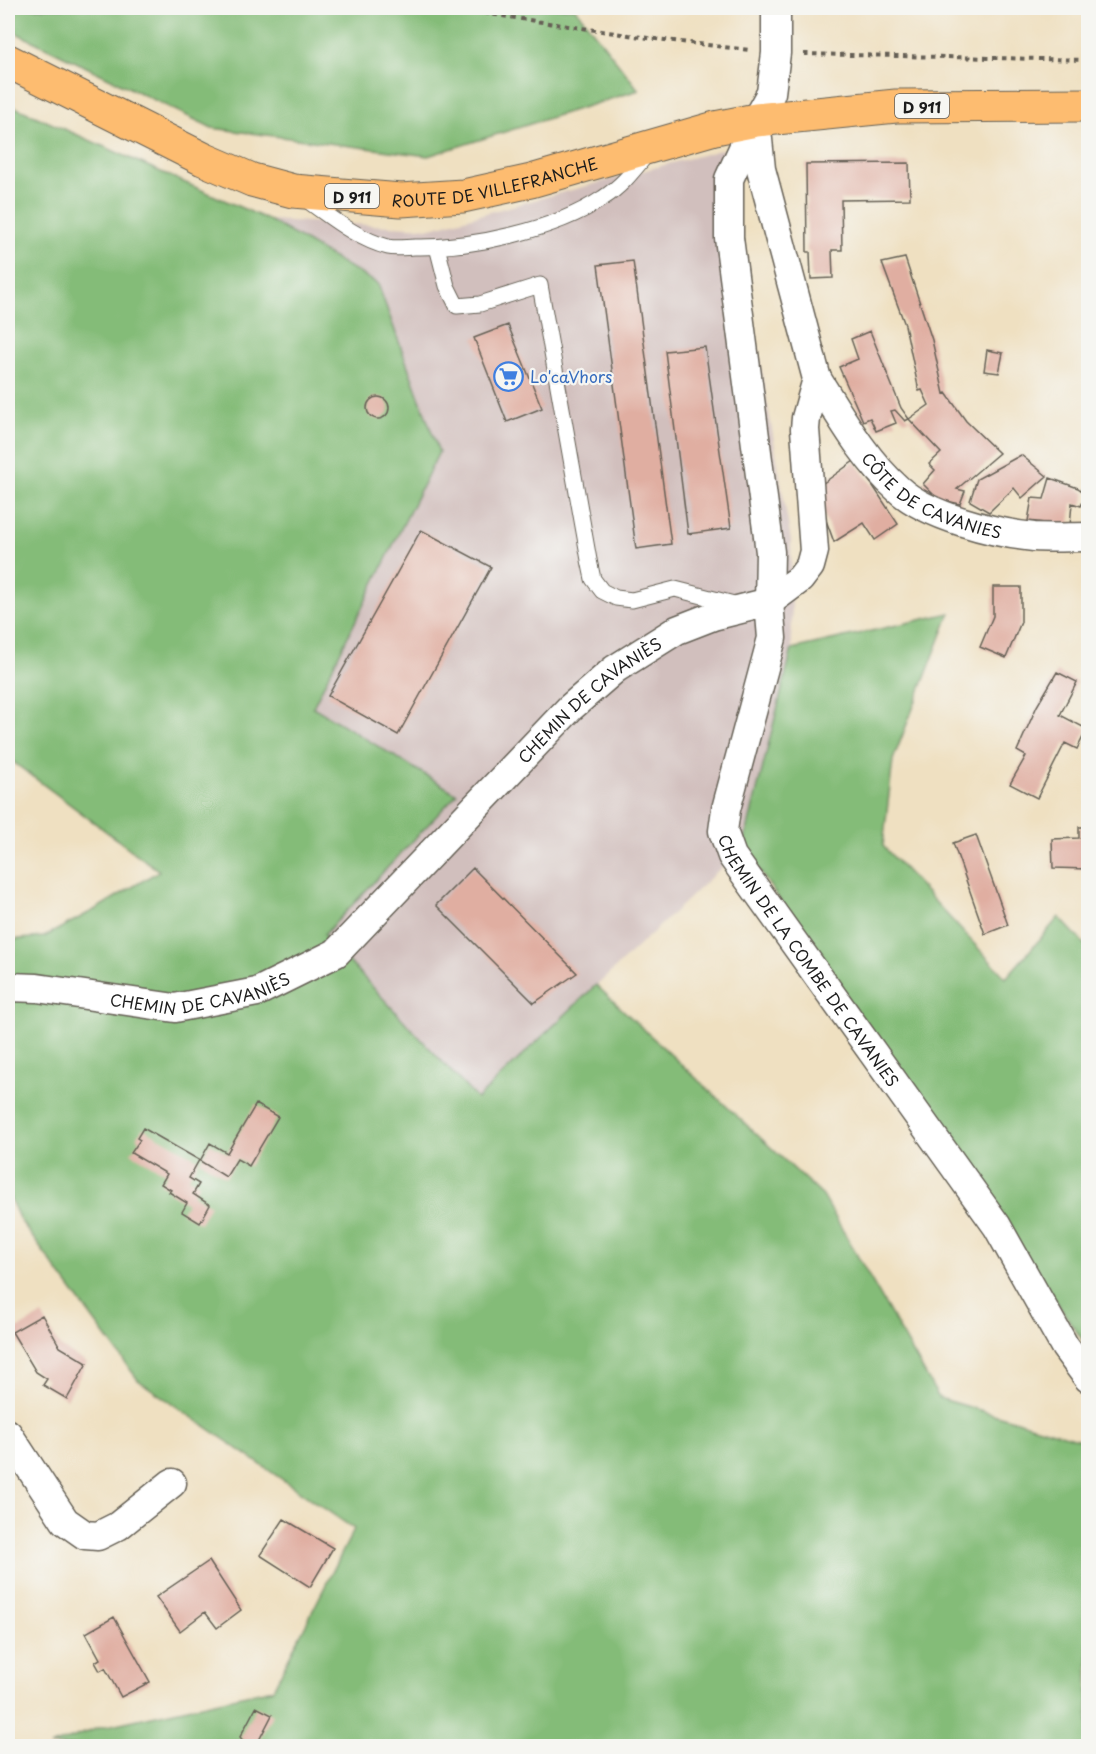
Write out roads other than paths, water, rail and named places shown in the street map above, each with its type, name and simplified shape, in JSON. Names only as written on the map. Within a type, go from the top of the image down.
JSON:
[{"type":"main road","name":"ROUTE DE VILLEFRANCHE","points":[[8,62],[203,159],[252,180],[293,191],[401,200],[463,196],[531,181],[715,128],[756,120]]},
{"type":"main road","name":"D 911","points":[[756,120],[896,106],[1089,105]]},
{"type":"street","points":[[759,605],[770,552],[729,237],[729,179],[771,93],[776,53],[776,8]]},
{"type":"street","points":[[756,120],[761,169],[817,379],[805,429],[814,551],[810,566],[800,579],[759,605]]},
{"type":"street","name":"CÔTE DE CAVANIES","points":[[817,379],[848,428],[882,474],[915,503],[935,513],[995,530],[1034,537],[1089,537]]},
{"type":"street","name":"CHEMIN DE CAVANIÈS","points":[[8,987],[37,988],[175,1008],[257,992],[336,953],[570,708],[615,669],[676,630],[713,616],[759,605]]},
{"type":"street","name":"CHEMIN DE LA COMBE DE CAVANIES","points":[[759,605],[772,638],[726,808],[723,831],[732,856],[997,1226],[1065,1347],[1089,1378]]},
{"type":"street","points":[[8,1434],[65,1521],[85,1535],[98,1536],[118,1526],[172,1483]]},
{"type":"lane","points":[[293,191],[355,233],[389,247],[437,248],[506,236],[562,220],[601,200],[622,185],[654,146]]},
{"type":"lane","points":[[437,248],[447,286],[457,306],[480,304],[540,285],[589,560],[593,579],[602,591],[616,598],[632,600],[675,589],[759,605]]},
{"type":"place","name":"Lo'caVhors","points":[[509,376]]}]
